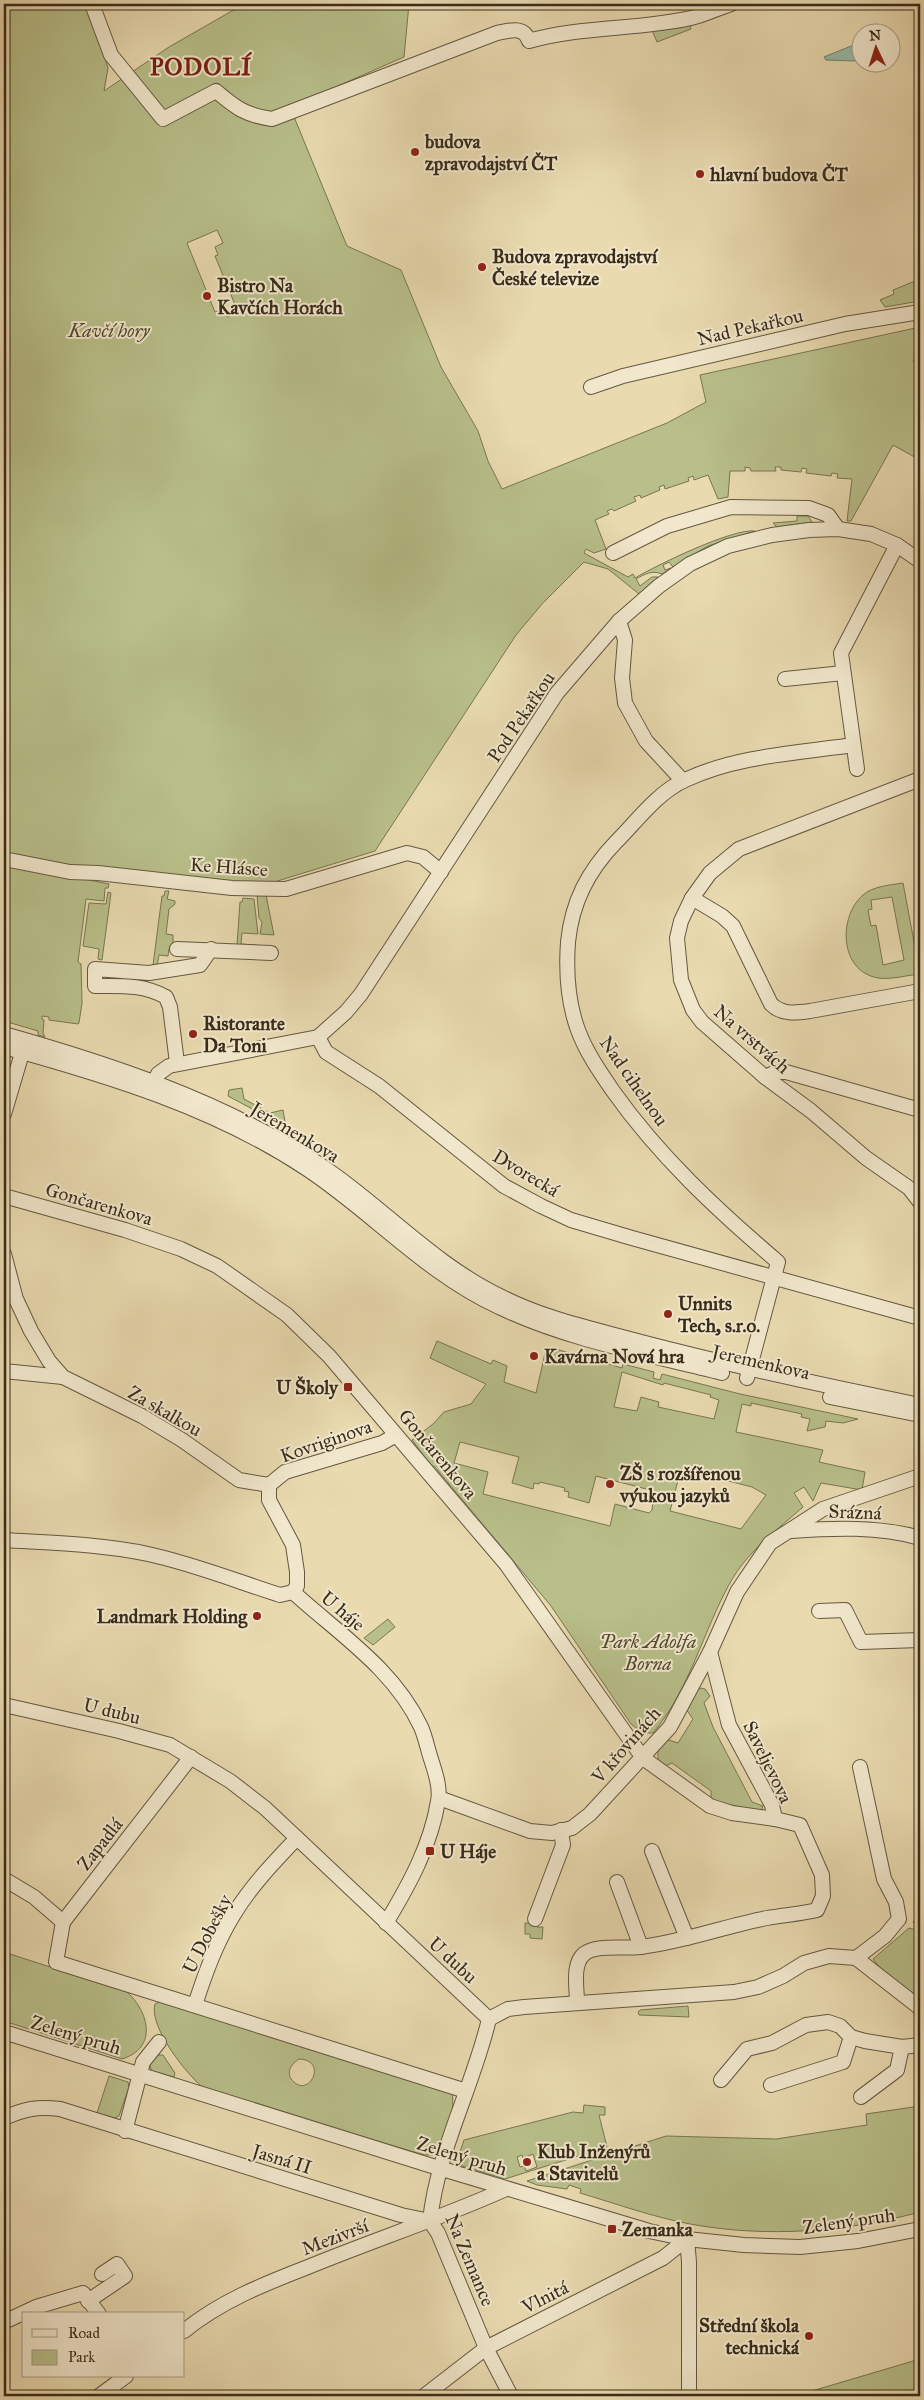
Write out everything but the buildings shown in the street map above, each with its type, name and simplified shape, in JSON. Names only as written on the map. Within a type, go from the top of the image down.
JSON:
[{"type":"street","points":[[92,4],[111,55],[163,119],[216,91],[236,109],[252,116],[272,119],[496,33],[520,30],[525,33],[529,41],[553,36],[673,21],[699,16],[731,4]]},
{"type":"street","name":"Nad Pekařkou","points":[[591,388],[623,376],[845,324],[920,312]]},
{"type":"street","points":[[613,553],[668,526],[731,506],[817,510],[831,517],[838,529]]},
{"type":"street","name":"Pod Pekařkou","points":[[318,1037],[346,1012],[361,994],[557,693],[619,621],[659,586],[690,564],[728,546],[772,535],[838,529],[871,534],[897,546],[920,561]]},
{"type":"street","points":[[857,769],[841,653],[897,546]]},
{"type":"street","points":[[619,621],[625,640],[622,678],[625,703],[646,741],[683,781]]},
{"type":"street","points":[[785,679],[843,673]]},
{"type":"street","name":"Nad cihelnou","points":[[748,1375],[778,1262],[735,1225],[678,1171],[630,1114],[600,1072],[578,1030],[566,961],[569,930],[575,904],[587,877],[604,855],[647,811],[683,781],[710,771],[758,759],[853,745]]},
{"type":"street","name":"Na vrstvách","points":[[920,779],[748,844],[722,861],[692,898],[681,921],[677,938],[678,965],[686,994],[702,1022],[765,1078],[806,1106],[866,1158],[909,1188],[920,1202]]},
{"type":"street","name":"Ke Hlásce","points":[[4,859],[70,872],[98,873],[232,888],[297,887],[407,853],[423,857],[441,872]]},
{"type":"street","points":[[692,898],[722,916],[733,926],[771,1004],[778,1010],[801,1012],[920,990]]},
{"type":"street","points":[[177,949],[272,953]]},
{"type":"street","points":[[177,1063],[173,1025],[166,997],[154,990],[137,986],[95,986],[95,969],[166,971],[200,965],[211,949]]},
{"type":"street","name":"Jeremenkova","points":[[4,1034],[24,1046],[229,1114],[311,1159],[460,1274],[478,1285],[568,1327],[748,1375],[920,1415]]},
{"type":"street","points":[[152,1087],[163,1070],[177,1063],[318,1037]]},
{"type":"street","name":"Dvorecká","points":[[318,1037],[326,1052],[379,1086],[484,1170],[527,1199],[571,1220],[920,1318]]},
{"type":"street","points":[[4,1114],[24,1046]]},
{"type":"street","name":"Jeremenkova","points":[[4,1047],[24,1046]]},
{"type":"street","points":[[765,1078],[776,1072],[786,1072],[920,1110]]},
{"type":"street","name":"Gončarenkova","points":[[4,1196],[125,1230],[181,1249],[217,1266],[266,1299],[304,1331],[335,1363],[506,1564],[643,1758],[710,1806],[732,1813],[775,1820]]},
{"type":"street","name":"Za skalkou","points":[[4,1254],[16,1299],[31,1331],[49,1361],[63,1377],[142,1416],[182,1440],[239,1480],[269,1485]]},
{"type":"street","points":[[4,1372],[63,1377]]},
{"type":"street","name":"Jeremenkova","points":[[748,1375],[920,1405]]},
{"type":"street","name":"Kovriginova","points":[[269,1485],[285,1472],[382,1443],[396,1435]]},
{"type":"street","name":"V křovinách","points":[[439,1798],[530,1831],[552,1833],[572,1828],[590,1814],[670,1727],[710,1652],[737,1592],[770,1543],[823,1509],[920,1476]]},
{"type":"street","points":[[269,1485],[269,1500],[293,1545],[297,1586],[293,1592]]},
{"type":"street","name":"Srázná","points":[[788,1531],[832,1528],[903,1533],[920,1538]]},
{"type":"street","name":"U háje","points":[[4,1540],[75,1544],[147,1554],[197,1566],[280,1595],[293,1592],[350,1640],[397,1686],[422,1728],[434,1768],[439,1798],[433,1822],[410,1884],[386,1923]]},
{"type":"street","points":[[819,1611],[846,1610],[861,1642],[920,1640]]},
{"type":"street","name":"Saveljevova","points":[[577,2002],[577,1967],[579,1960],[585,1953],[594,1950],[641,1947],[769,1918],[795,1916],[817,1910],[823,1896],[822,1875],[800,1825],[775,1820],[772,1805],[729,1725],[710,1652]]},
{"type":"street","name":"U dubu","points":[[4,1705],[119,1731],[170,1746],[230,1781],[297,1838],[489,2019]]},
{"type":"street","name":"Zapadlá","points":[[191,1757],[63,1922],[56,1962],[195,2006]]},
{"type":"street","points":[[856,1958],[885,1936],[899,1919],[896,1902],[884,1879],[860,1767]]},
{"type":"street","points":[[535,1920],[563,1845],[561,1830]]},
{"type":"street","name":"U Dobešky","points":[[195,2006],[209,1964],[234,1914],[266,1870],[297,1838]]},
{"type":"street","points":[[652,1851],[687,1938]]},
{"type":"street","points":[[4,1879],[34,1897],[63,1922]]},
{"type":"street","points":[[617,1882],[641,1947]]},
{"type":"street","points":[[489,2019],[508,2009],[577,2002],[734,1992],[758,1987],[804,1963],[829,1956],[856,1958],[920,2008]]},
{"type":"street","points":[[195,2006],[466,2091]]},
{"type":"street","name":"Na Zemance","points":[[489,2019],[441,2169],[432,2202],[430,2221],[438,2233],[486,2348],[511,2396]]},
{"type":"street","points":[[722,2080],[747,2049],[772,2043],[806,2025],[828,2022],[840,2026],[851,2037],[865,2041],[902,2047],[920,2045]]},
{"type":"street","name":"Zelený pruh","points":[[4,2032],[441,2169],[649,2231],[687,2239],[744,2245],[800,2247],[858,2241],[920,2229]]},
{"type":"street","points":[[771,2085],[842,2062],[851,2037]]},
{"type":"street","points":[[125,2131],[142,2062],[159,2042]]},
{"type":"street","points":[[861,2097],[897,2070],[902,2047]]},
{"type":"street","name":"Jasná II","points":[[4,2118],[23,2109],[41,2106],[60,2109],[125,2131],[401,2215],[430,2221]]},
{"type":"street","name":"Mezivrší","points":[[185,2330],[226,2302],[261,2286],[430,2221],[506,2188]]},
{"type":"street","points":[[687,2239],[690,2270],[689,2396]]},
{"type":"street","name":"Vlnitá","points":[[424,2396],[486,2348],[664,2258],[687,2239]]},
{"type":"street","points":[[88,2301],[125,2276],[117,2264],[102,2274]]},
{"type":"street","points":[[25,2312],[83,2293],[97,2312]]},
{"type":"street","points":[[4,2322],[22,2314]]},
{"type":"street","points":[[99,2396],[123,2378]]},
{"type":"green space","name":"Kavčí hory","points":[[4,4],[87,4],[108,68],[104,91],[169,47],[244,4],[409,4],[404,57],[290,107],[347,246],[401,270],[441,367],[478,431],[488,461],[502,489],[667,423],[706,402],[700,375],[920,327],[920,365],[916,359],[913,360],[920,372],[920,460],[893,445],[851,521],[847,521],[852,479],[837,478],[838,474],[832,473],[831,476],[806,473],[807,469],[802,468],[801,472],[781,470],[781,467],[775,467],[776,471],[751,471],[750,468],[745,467],[745,471],[730,471],[728,497],[718,499],[708,475],[694,480],[693,476],[688,478],[689,481],[665,489],[664,485],[659,487],[660,490],[641,498],[640,495],[634,497],[636,501],[614,511],[612,509],[607,511],[609,514],[595,520],[606,549],[594,553],[586,549],[584,553],[628,577],[633,574],[635,578],[713,541],[730,535],[755,531],[708,546],[673,567],[669,562],[663,565],[665,570],[671,568],[662,574],[652,573],[639,577],[636,579],[640,586],[652,577],[658,577],[639,594],[608,569],[584,562],[542,604],[516,635],[375,851],[271,883],[253,884],[90,869],[89,880],[109,884],[108,888],[105,888],[104,901],[86,899],[78,962],[81,964],[82,1003],[79,1023],[49,1020],[49,1017],[42,1016],[45,1037],[38,1035],[38,1031],[4,1021]],"holes":[[[217,230],[223,243],[215,247],[218,255],[215,256],[238,312],[227,317],[224,309],[215,312],[187,243]]]},
{"type":"green space","points":[[690,24],[691,29],[657,42],[652,30]]},
{"type":"green space","points":[[915,281],[917,285],[920,284],[920,301],[885,307],[880,300],[894,294],[893,290]]},
{"type":"green space","points":[[797,516],[808,516],[812,522],[777,527],[773,523],[797,521]]},
{"type":"green space","points":[[903,883],[920,974],[894,978],[878,978],[865,973],[856,965],[850,954],[846,942],[849,916],[855,905],[867,892],[888,885]],"holes":[[[892,897],[904,960],[883,965],[876,925],[871,926],[868,910],[872,909],[871,900]]]},
{"type":"green space","points":[[165,891],[169,891],[167,899],[175,901],[175,904],[169,909],[166,934],[173,935],[173,949],[169,949],[168,956],[159,955],[157,966],[153,965],[162,896],[164,896]]},
{"type":"green space","points":[[108,892],[111,893],[102,960],[98,959],[99,949],[83,946],[89,903],[106,904]]},
{"type":"green space","points":[[257,895],[266,895],[274,935],[260,934],[262,922],[259,918]]},
{"type":"green space","points":[[243,898],[254,899],[258,934],[242,933],[241,944],[276,947],[237,945],[240,902],[242,902]]},
{"type":"green space","points":[[242,1088],[244,1099],[270,1113],[283,1110],[286,1127],[228,1096],[229,1090]]},
{"type":"green space","name":"Park Adolfa Borna","points":[[437,1341],[491,1364],[493,1360],[507,1366],[504,1382],[536,1393],[546,1349],[551,1350],[552,1348],[622,1368],[623,1364],[654,1372],[653,1378],[660,1380],[662,1374],[740,1394],[858,1419],[843,1423],[826,1421],[825,1427],[807,1431],[810,1419],[801,1417],[802,1414],[751,1403],[751,1406],[742,1404],[736,1432],[823,1450],[819,1462],[865,1472],[862,1490],[821,1483],[813,1501],[804,1487],[794,1493],[803,1507],[764,1541],[738,1570],[721,1600],[677,1698],[653,1733],[643,1733],[631,1724],[551,1606],[434,1466],[433,1468],[412,1440],[433,1424],[444,1412],[471,1404],[486,1384],[430,1358]],"holes":[[[622,1372],[663,1385],[664,1383],[711,1395],[710,1397],[719,1400],[714,1419],[658,1407],[659,1402],[641,1397],[637,1411],[614,1407]],[[460,1442],[519,1457],[512,1483],[533,1489],[534,1483],[539,1484],[540,1482],[565,1488],[564,1491],[569,1492],[568,1497],[589,1503],[596,1476],[654,1491],[652,1510],[649,1513],[615,1504],[610,1526],[483,1494],[488,1472],[454,1463]],[[681,1469],[752,1487],[766,1495],[741,1529],[670,1511]]]},
{"type":"green space","points":[[388,1619],[395,1627],[373,1645],[364,1638]]},
{"type":"green space","points":[[701,1688],[705,1689],[710,1696],[704,1703],[713,1727],[752,1802],[763,1806],[761,1812],[711,1800],[711,1791],[672,1763],[663,1767],[660,1763],[658,1753],[666,1739],[678,1743],[693,1719],[686,1709],[695,1692]]},
{"type":"green space","points":[[920,1918],[920,1931],[913,1922]]},
{"type":"green space","points":[[525,1923],[539,1923],[537,1927],[543,1927],[542,1939],[530,1938],[530,1934],[525,1934]]},
{"type":"green space","points":[[909,1928],[920,1931],[920,2002],[883,1972],[873,1959]]},
{"type":"green space","points":[[4,1952],[127,1992],[141,2009],[145,2019],[145,2038],[141,2047],[133,2054],[122,2059],[4,2021]]},
{"type":"green space","points":[[161,2001],[452,2093],[451,2117],[442,2142],[433,2155],[424,2155],[206,2090],[180,2063],[163,2037],[154,2013],[155,2004]],"holes":[[[299,2059],[308,2061],[313,2065],[313,2076],[306,2085],[300,2085],[291,2079],[289,2073],[293,2064]]]},
{"type":"green space","points":[[688,2006],[689,2017],[639,2015],[638,2012],[640,2010]]},
{"type":"green space","points":[[159,2055],[163,2055],[175,2073],[174,2077],[152,2071],[149,2064]]},
{"type":"green space","points":[[109,2076],[128,2082],[129,2087],[119,2116],[115,2118],[97,2113]]},
{"type":"green space","points":[[584,2105],[605,2107],[605,2115],[599,2115],[607,2147],[505,2179],[462,2166],[457,2161],[464,2140],[573,2112],[583,2113]],"holes":[[[533,2154],[537,2167],[526,2171],[524,2166],[520,2167],[517,2157],[522,2155],[523,2158]]]},
{"type":"green space","points":[[920,2106],[920,2212],[892,2219],[806,2231],[776,2232],[718,2228],[690,2224],[649,2214],[580,2193],[581,2189],[569,2185],[567,2189],[537,2185],[527,2181],[666,2136],[776,2139],[867,2125],[866,2114]]},
{"type":"green space","points":[[920,2359],[920,2396],[795,2396]]},
{"type":"shaded area","points":[[852,46],[852,61],[826,60],[824,57]]},
{"type":"place","name":"budova zpravodajství ČT","points":[[415,152]]},
{"type":"place","name":"hlavní budova ČT","points":[[700,174]]},
{"type":"place","name":"Budova zpravodajství České televize","points":[[482,267]]},
{"type":"place","name":"Bistro Na Kavčích Horách","points":[[207,296]]},
{"type":"place","name":"Ristorante Da Toni","points":[[193,1034]]},
{"type":"place","name":"Unnits Tech, s.r.o.","points":[[668,1314]]},
{"type":"place","name":"Kavárna Nová hra","points":[[534,1356]]},
{"type":"place","name":"U Školy","points":[[348,1387]]},
{"type":"place","name":"ZŠ s rozšířenou výukou jazyků","points":[[610,1484]]},
{"type":"place","name":"Landmark Holding","points":[[257,1616]]},
{"type":"place","name":"U Háje","points":[[430,1851]]},
{"type":"place","name":"Klub Inženýrů a Stavitelů","points":[[527,2162]]},
{"type":"place","name":"Zemanka","points":[[612,2229]]},
{"type":"place","name":"Střední škola technická","points":[[809,2336]]},
{"type":"district","name":"PODOLÍ","points":[[201,67]]}]
